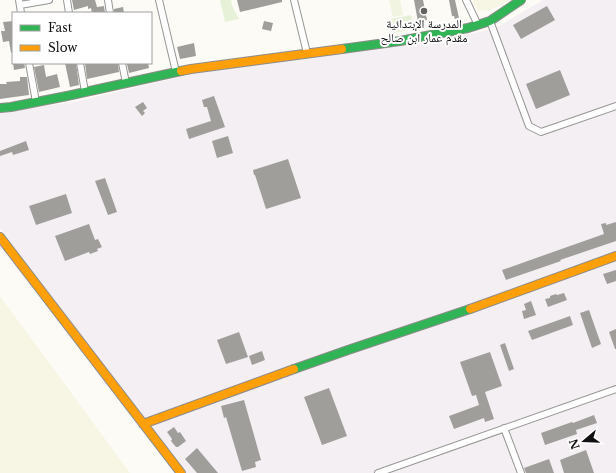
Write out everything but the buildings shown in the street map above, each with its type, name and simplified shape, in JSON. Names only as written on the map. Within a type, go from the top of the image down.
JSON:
[{"type":"street","points":[[20,3],[49,0]]},
{"type":"street","points":[[67,0],[69,12]]},
{"type":"street","points":[[108,0],[110,12]]},
{"type":"street","points":[[159,0],[176,72]]},
{"type":"street","points":[[294,0],[307,53]]},
{"type":"street","points":[[466,0],[478,25]]},
{"type":"street","points":[[0,108],[86,92],[191,69],[400,41],[468,28],[490,21],[521,0]]},
{"type":"street","points":[[490,21],[529,126],[541,132],[616,106]]},
{"type":"street","points":[[29,64],[36,102]]},
{"type":"street","points":[[80,64],[86,92]]},
{"type":"street","points":[[122,64],[126,83]]},
{"type":"street","points":[[0,236],[142,424],[181,473]]},
{"type":"street","points":[[142,424],[616,256]]},
{"type":"street","points":[[378,473],[616,389]]},
{"type":"street","points":[[504,428],[520,473]]},
{"type":"shaded area","points":[[473,0],[510,0],[490,10],[478,11]]},
{"type":"shaded area","points":[[543,0],[616,0],[616,473],[186,473],[0,228],[0,111],[69,103],[206,71],[453,38],[496,28]]},
{"type":"shaded area","points":[[0,296],[130,473],[0,473]]},
{"type":"green space","points":[[220,0],[231,0],[233,8],[239,19],[225,22]]},
{"type":"green space","points":[[389,0],[400,0],[403,15],[393,17]]},
{"type":"green space","points":[[411,15],[414,29],[394,33],[391,19]]},
{"type":"traffic: fast","points":[[342,49],[400,41],[468,28],[490,21],[521,0]]},
{"type":"traffic: fast","points":[[0,108],[67,96],[181,71]]},
{"type":"traffic: fast","points":[[294,369],[470,309]]},
{"type":"traffic: slow","points":[[181,71],[342,49]]},
{"type":"traffic: slow","points":[[0,237],[181,473]]},
{"type":"traffic: slow","points":[[470,309],[616,256]]},
{"type":"traffic: slow","points":[[143,424],[294,369]]},
{"type":"place","name":"المدرسة الإبتدائية مقدم عمار ابن صالح","points":[[424,11]]}]
